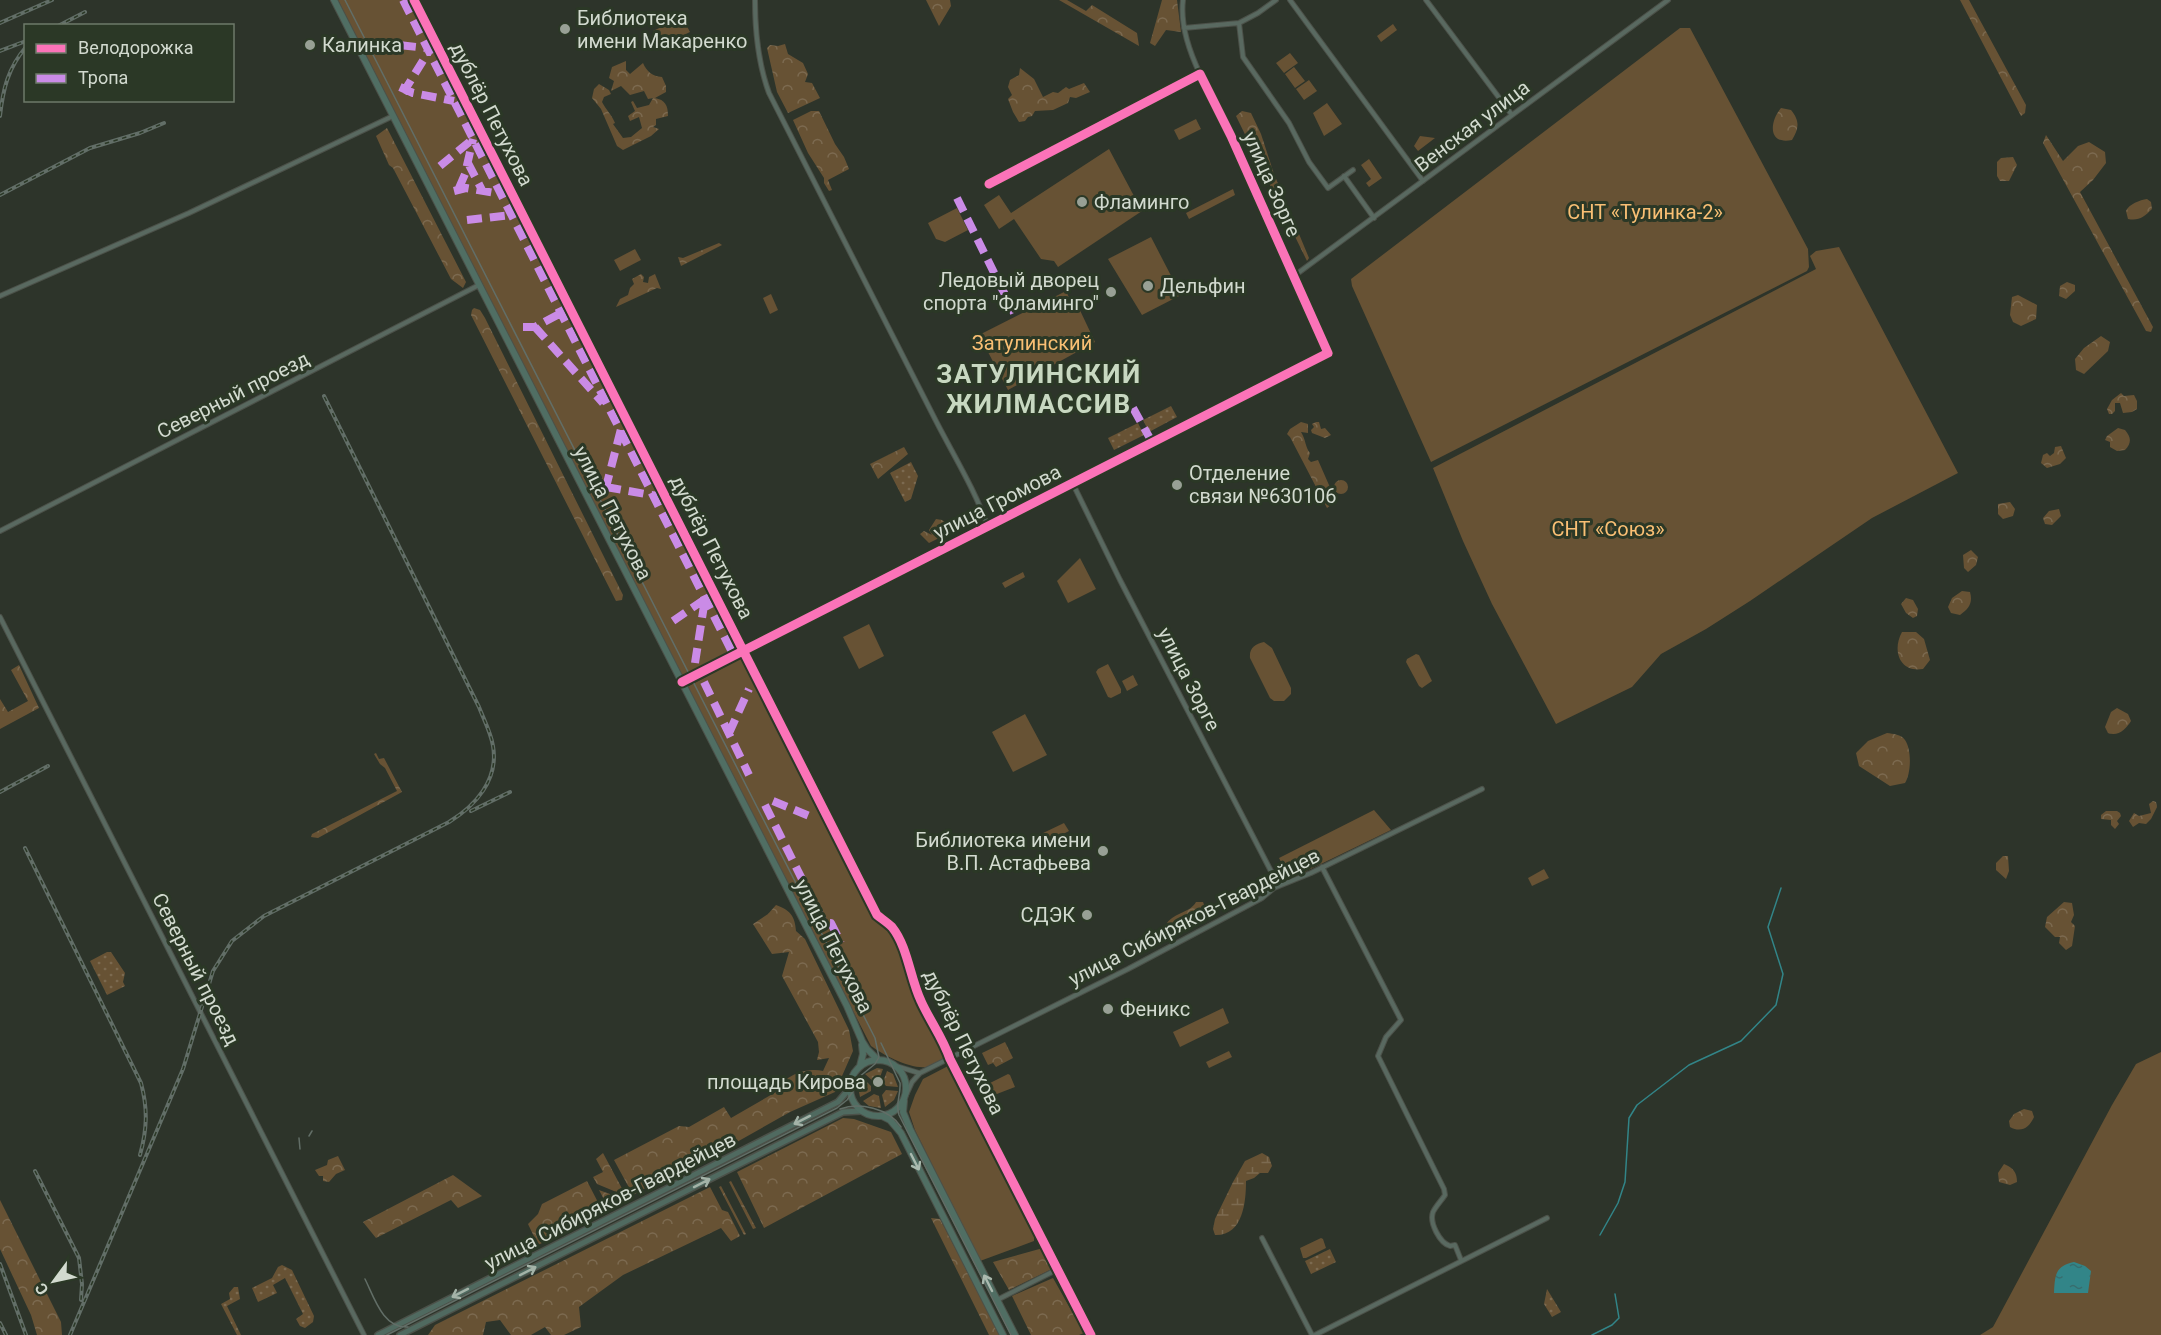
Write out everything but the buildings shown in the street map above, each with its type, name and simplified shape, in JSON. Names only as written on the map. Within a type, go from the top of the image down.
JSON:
[{"type":"highway","name":"улица Петухова","points":[[334,0],[847,1006],[862,1041]]},
{"type":"highway","points":[[862,1041],[878,1060]]},
{"type":"highway","points":[[860,1066],[863,1054],[862,1041]]},
{"type":"highway","points":[[1004,1335],[901,1133],[890,1120],[861,1111],[853,1100],[850,1088],[855,1072],[866,1062],[878,1060],[890,1062],[905,1077],[903,1112],[910,1129],[1015,1335]]},
{"type":"highway","points":[[882,1116],[892,1113],[905,1098]]},
{"type":"main road","name":"улица Сибиряков-Гвардейцев","points":[[378,1335],[838,1102],[850,1088]]},
{"type":"main road","name":"улица Сибиряков-Гвардейцев","points":[[400,1335],[779,1143],[843,1112],[861,1111]]},
{"type":"main road","points":[[774,1135],[779,1143]]},
{"type":"main road","points":[[746,1149],[751,1158]]},
{"type":"main road","points":[[715,1165],[719,1174]]},
{"type":"street","name":"дублёр Петухова","points":[[414,0],[877,915],[891,926],[907,955],[908,966],[920,1000],[944,1042],[1091,1335]]},
{"type":"street","points":[[754,0],[756,44],[769,93],[910,367],[976,498],[988,527]]},
{"type":"street","name":"улица Зорге","points":[[1183,0],[1184,28],[1192,55],[1214,98],[1328,353]]},
{"type":"street","points":[[1265,0],[1271,4]]},
{"type":"street","points":[[1184,28],[1239,23],[1276,0]]},
{"type":"street","points":[[1290,0],[1423,182]]},
{"type":"street","points":[[1426,0],[1512,115]]},
{"type":"street","name":"Венская улица","points":[[1294,276],[1668,0]]},
{"type":"street","points":[[1239,23],[1242,57],[1289,123],[1309,162],[1328,188],[1353,170]]},
{"type":"street","points":[[989,184],[1200,74]]},
{"type":"street","points":[[0,296],[179,217],[393,116]]},
{"type":"street","points":[[1344,176],[1374,218]]},
{"type":"street","name":"Северный проезд","points":[[0,531],[479,285]]},
{"type":"street","name":"улица Громова","points":[[682,682],[1328,353]]},
{"type":"street","name":"улица Зорге","points":[[1073,484],[1120,580],[1272,873],[1274,888]]},
{"type":"street","name":"Северный проезд","points":[[0,617],[364,1335]]},
{"type":"street","name":"улица Сибиряков-Гвардейцев","points":[[920,1073],[1159,953],[1262,898],[1274,888],[1482,789]]},
{"type":"street","points":[[1322,867],[1401,1020],[1386,1037],[1378,1056],[1444,1189],[1445,1195],[1432,1214],[1432,1221],[1443,1243],[1450,1246],[1455,1245],[1461,1260]]},
{"type":"street","points":[[896,1066],[920,1073],[912,1082],[905,1098]]},
{"type":"street","points":[[1262,1238],[1314,1335],[1547,1218]]},
{"type":"street","points":[[997,1300],[1058,1269]]},
{"type":"green space","points":[[338,0],[411,0],[740,649],[683,679]]},
{"type":"green space","points":[[926,0],[950,0],[951,6],[939,26]]},
{"type":"green space","points":[[1059,0],[1067,0],[1086,11],[1092,5],[1137,33],[1139,46]]},
{"type":"green space","points":[[1162,0],[1177,0],[1181,32],[1166,30],[1155,46],[1150,43]]},
{"type":"green space","points":[[1960,0],[1969,0],[2026,105],[2025,113],[2021,116]]},
{"type":"green space","points":[[682,17],[690,32],[661,46],[653,31]]},
{"type":"green space","points":[[1393,24],[1397,30],[1381,42],[1377,36]]},
{"type":"green space","name":"СНТ «Тулинка-2»","points":[[1680,28],[1690,28],[1808,249],[1809,267],[1807,271],[1431,462],[1352,286],[1351,279]]},
{"type":"green space","points":[[785,44],[788,54],[803,63],[808,74],[805,82],[812,83],[820,98],[788,113],[777,92],[767,48],[770,45]]},
{"type":"green space","points":[[1290,53],[1298,63],[1284,73],[1276,63]]},
{"type":"green space","points":[[626,61],[626,70],[630,74],[643,63],[650,73],[662,77],[666,92],[655,98],[665,104],[668,116],[656,119],[656,125],[653,127],[659,129],[651,136],[623,150],[617,146],[601,109],[592,98],[594,89],[599,84],[609,90],[611,94],[604,97],[602,102],[623,138],[631,137],[642,128],[639,117],[630,121],[628,116],[635,111],[631,102],[633,101],[637,108],[649,105],[653,98],[648,99],[644,91],[630,95],[621,86],[611,91],[614,81],[609,78],[612,67]]},
{"type":"green space","points":[[1294,67],[1305,81],[1295,88],[1285,74]]},
{"type":"green space","points":[[1020,68],[1034,79],[1043,97],[1053,92],[1058,93],[1066,87],[1069,89],[1084,83],[1090,92],[1076,98],[1070,97],[1068,103],[1053,110],[1035,111],[1025,121],[1019,122],[1008,99],[1012,95],[1008,87],[1010,80],[1019,75]]},
{"type":"green space","points":[[1309,80],[1317,91],[1304,100],[1296,89]]},
{"type":"green space","points":[[1327,103],[1342,124],[1324,136],[1313,113]]},
{"type":"green space","points":[[1781,108],[1791,110],[1796,118],[1797,128],[1792,140],[1778,139],[1773,131],[1777,113]]},
{"type":"green space","points":[[811,111],[819,111],[849,169],[828,180],[832,190],[829,191],[793,120]]},
{"type":"green space","points":[[1242,111],[1251,113],[1261,134],[1274,174],[1309,258],[1307,261],[1236,116]]},
{"type":"green space","points":[[1196,119],[1201,129],[1179,140],[1174,130]]},
{"type":"green space","points":[[387,128],[466,282],[463,288],[451,279],[393,168],[389,165],[376,136]]},
{"type":"green space","points":[[2046,135],[2063,161],[2078,146],[2089,142],[2105,152],[2106,163],[2080,192],[2153,327],[2151,332],[2146,331],[2043,143]]},
{"type":"green space","points":[[1420,136],[1435,138],[1418,151],[1414,146]]},
{"type":"green space","name":"Фламинго","points":[[1109,149],[1142,211],[1058,267],[1054,261],[1041,259],[1014,219],[999,229],[984,205],[999,195],[1011,213]]},
{"type":"green space","points":[[2013,157],[2017,165],[2009,181],[2000,181],[1997,176],[1997,162],[2001,158]]},
{"type":"green space","points":[[1369,159],[1382,178],[1369,187],[1366,183],[1371,179],[1361,165]]},
{"type":"green space","points":[[1233,189],[1235,195],[1189,219],[1186,213]]},
{"type":"green space","points":[[2147,199],[2151,202],[2152,209],[2141,218],[2128,219],[2126,211],[2130,206]]},
{"type":"green space","points":[[957,208],[968,230],[945,242],[936,239],[928,223]]},
{"type":"green space","points":[[1151,237],[1181,295],[1142,315],[1108,259]]},
{"type":"green space","points":[[719,243],[722,245],[681,266],[678,257],[683,258]]},
{"type":"green space","name":"СНТ «Союз»","points":[[1839,247],[1958,473],[1872,518],[1750,601],[1661,654],[1632,687],[1556,724],[1492,604],[1433,468],[1816,269],[1810,256],[1816,251]]},
{"type":"green space","points":[[635,249],[641,260],[620,271],[614,260]]},
{"type":"green space","points":[[641,274],[644,277],[643,282],[648,283],[649,277],[655,274],[661,289],[657,288],[616,307],[620,299],[628,295],[634,284],[632,279]]},
{"type":"green space","points":[[2067,282],[2075,285],[2075,291],[2066,299],[2059,296],[2060,286]]},
{"type":"green space","name":"Затулинский","points":[[1066,291],[1073,306],[1077,304],[1095,342],[1008,390],[979,335]]},
{"type":"green space","points":[[771,294],[778,310],[770,314],[763,298]]},
{"type":"green space","points":[[2018,295],[2037,305],[2036,319],[2021,326],[2013,322],[2010,315],[2012,297]]},
{"type":"green space","points":[[474,308],[480,310],[485,318],[623,595],[622,600],[616,601],[471,315]]},
{"type":"green space","points":[[2101,336],[2110,342],[2108,351],[2084,374],[2076,370],[2075,359],[2084,348]]},
{"type":"green space","points":[[2121,393],[2124,396],[2134,395],[2137,409],[2123,413],[2120,403],[2115,403],[2115,411],[2109,414],[2107,409],[2112,400]]},
{"type":"green space","points":[[1171,406],[1177,417],[1149,432],[1143,420]]},
{"type":"green space","points":[[1301,422],[1308,424],[1308,433],[1301,432],[1310,453],[1308,459],[1311,462],[1318,460],[1336,501],[1327,508],[1287,434],[1290,429]]},
{"type":"green space","points":[[1319,422],[1321,429],[1325,428],[1331,435],[1325,438],[1312,433],[1311,430],[1314,427],[1312,424]]},
{"type":"green space","points":[[1138,423],[1144,435],[1114,450],[1108,438]]},
{"type":"green space","points":[[2118,428],[2125,430],[2129,438],[2129,445],[2125,450],[2117,451],[2110,447],[2110,442],[2105,440]]},
{"type":"green space","points":[[2061,446],[2066,458],[2060,464],[2047,468],[2041,463],[2043,455],[2047,453],[2050,456],[2054,453],[2055,447]]},
{"type":"green space","points":[[904,447],[908,454],[878,479],[870,464]]},
{"type":"green space","points":[[911,462],[918,476],[911,499],[905,502],[890,473]]},
{"type":"green space","points":[[1338,480],[1344,480],[1348,487],[1344,494],[1338,494],[1334,490],[1334,484]]},
{"type":"green space","points":[[1021,486],[1025,493],[999,508],[1006,492],[1015,492],[1017,487]]},
{"type":"green space","points":[[2010,502],[2015,509],[2013,516],[2003,519],[1998,514],[1998,504]]},
{"type":"green space","points":[[2059,509],[2061,516],[2052,525],[2045,524],[2043,518],[2049,511]]},
{"type":"green space","points":[[936,519],[946,523],[938,528],[951,532],[929,543],[920,534],[924,531],[932,535],[929,530]]},
{"type":"green space","points":[[1971,550],[1978,557],[1976,565],[1968,572],[1964,568],[1963,555]]},
{"type":"green space","points":[[1080,558],[1096,589],[1068,603],[1057,581]]},
{"type":"green space","points":[[1023,572],[1025,577],[1005,588],[1002,583]]},
{"type":"green space","points":[[1962,591],[1970,592],[1969,605],[1960,615],[1951,613],[1948,607],[1952,598]]},
{"type":"green space","points":[[1906,598],[1913,600],[1918,609],[1917,616],[1913,618],[1906,613],[1901,604]]},
{"type":"green space","points":[[869,624],[884,656],[859,669],[843,637]]},
{"type":"green space","points":[[1902,632],[1916,632],[1924,639],[1930,660],[1923,669],[1908,667],[1900,659],[1898,646]]},
{"type":"green space","points":[[1264,642],[1272,648],[1291,688],[1291,694],[1284,701],[1274,701],[1270,698],[1250,658],[1253,647]]},
{"type":"green space","points":[[1416,654],[1419,655],[1432,681],[1422,688],[1406,662]]},
{"type":"green space","points":[[744,657],[875,917],[890,928],[905,958],[905,970],[911,986],[945,1054],[944,1058],[933,1065],[920,1067],[905,1064],[871,1046],[687,687]]},
{"type":"green space","points":[[1108,664],[1121,689],[1121,693],[1111,698],[1108,697],[1096,672]]},
{"type":"green space","points":[[19,665],[39,708],[0,729],[0,699],[8,712],[28,701],[11,670]]},
{"type":"green space","points":[[1133,675],[1138,685],[1127,691],[1122,681]]},
{"type":"green space","points":[[2117,708],[2128,714],[2131,721],[2121,732],[2108,733],[2105,727],[2111,712]]},
{"type":"green space","points":[[1025,714],[1047,755],[1013,772],[992,732]]},
{"type":"green space","points":[[1887,733],[1901,737],[1907,744],[1910,762],[1909,774],[1905,783],[1890,786],[1859,766],[1856,753],[1868,741]]},
{"type":"green space","points":[[376,753],[379,759],[384,758],[402,792],[318,838],[311,837],[312,834],[397,791],[385,768],[374,754]]},
{"type":"green space","points":[[2156,802],[2157,807],[2151,819],[2146,824],[2139,823],[2133,827],[2129,821],[2134,813],[2139,816],[2151,813],[2149,804]]},
{"type":"green space","points":[[1374,810],[1391,830],[1290,879],[1279,858]]},
{"type":"green space","points":[[2106,811],[2120,813],[2121,816],[2117,821],[2119,824],[2115,829],[2111,825],[2111,820],[2101,819],[2101,815]]},
{"type":"green space","points":[[1064,823],[1069,831],[1046,843],[1041,834]]},
{"type":"green space","points":[[2003,856],[2008,856],[2009,871],[2006,879],[1996,870],[1996,863]]},
{"type":"green space","points":[[1083,857],[1090,865],[1085,873],[1075,869],[1072,863]]},
{"type":"green space","points":[[1544,869],[1549,878],[1532,886],[1528,878]]},
{"type":"green space","points":[[1196,902],[1203,902],[1205,907],[1200,920],[1173,933],[1171,926],[1167,923]]},
{"type":"green space","points":[[2064,902],[2072,903],[2074,915],[2071,922],[2075,926],[2072,946],[2066,950],[2059,943],[2060,937],[2055,937],[2045,927],[2047,917]]},
{"type":"green space","points":[[776,905],[788,911],[793,918],[796,931],[805,939],[849,1030],[853,1051],[835,1092],[790,1112],[712,1156],[697,1160],[633,1195],[614,1160],[679,1126],[689,1127],[724,1107],[731,1118],[776,1092],[784,1081],[796,1074],[810,1070],[823,1071],[829,1058],[817,1060],[818,1042],[782,976],[789,952],[772,954],[753,924],[768,914]]},
{"type":"green space","points":[[111,952],[125,973],[123,982],[125,986],[107,995],[90,961]]},
{"type":"green space","points":[[1223,1008],[1229,1023],[1180,1047],[1173,1032]]},
{"type":"green space","points":[[1005,1042],[1013,1058],[996,1067],[993,1063],[988,1065],[982,1053]]},
{"type":"green space","points":[[1229,1051],[1232,1057],[1209,1068],[1206,1062]]},
{"type":"green space","points":[[2161,1052],[2161,1335],[1980,1335],[1993,1327],[2136,1064]]},
{"type":"green space","points":[[950,1065],[1034,1232],[1034,1241],[980,1261],[915,1130],[909,1112],[923,1079]]},
{"type":"green space","points":[[877,1068],[883,1069],[879,1080],[874,1082],[865,1074]]},
{"type":"green space","points":[[887,1071],[893,1074],[898,1087],[886,1086],[883,1082]]},
{"type":"green space","points":[[1008,1074],[1015,1087],[989,1097],[984,1086]]},
{"type":"green space","points":[[862,1077],[871,1086],[871,1091],[860,1097],[858,1087]]},
{"type":"green space","points":[[886,1090],[898,1091],[894,1100],[885,1107],[882,1095]]},
{"type":"green space","points":[[874,1094],[879,1096],[881,1108],[869,1106],[863,1101]]},
{"type":"green space","points":[[2024,1109],[2032,1111],[2034,1117],[2030,1124],[2021,1129],[2010,1127],[2009,1121],[2014,1114]]},
{"type":"green space","points":[[843,1118],[854,1119],[891,1132],[902,1154],[764,1228],[737,1172]]},
{"type":"green space","points":[[603,1153],[626,1196],[597,1184],[593,1177],[603,1172],[596,1159]]},
{"type":"green space","points":[[1262,1153],[1269,1157],[1272,1166],[1268,1173],[1260,1173],[1246,1181],[1244,1208],[1237,1224],[1224,1234],[1215,1235],[1213,1229],[1215,1219],[1245,1161]]},
{"type":"green space","points":[[338,1156],[345,1170],[336,1174],[329,1182],[323,1181],[323,1176],[319,1176],[315,1170],[327,1165],[328,1160]]},
{"type":"green space","points":[[2004,1164],[2014,1171],[2017,1182],[2010,1185],[1999,1182],[1998,1173]]},
{"type":"green space","points":[[453,1175],[482,1196],[458,1208],[451,1200],[376,1238],[363,1222]]},
{"type":"green space","points":[[587,1181],[603,1212],[538,1245],[528,1224],[538,1214],[542,1204]]},
{"type":"green space","points":[[731,1181],[756,1228],[753,1229],[729,1182]]},
{"type":"green space","points":[[721,1186],[746,1234],[744,1235],[719,1187]]},
{"type":"green space","points":[[710,1187],[722,1210],[728,1212],[740,1236],[731,1241],[721,1228],[623,1275],[579,1307],[581,1327],[564,1335],[551,1335],[545,1327],[531,1335],[511,1335],[500,1320],[486,1322],[483,1335],[428,1335],[435,1325]]},
{"type":"green space","points":[[599,1190],[626,1200],[609,1209]]},
{"type":"green space","points":[[0,1200],[61,1322],[62,1335],[37,1335],[31,1315],[0,1249]]},
{"type":"green space","points":[[931,1218],[940,1219],[1000,1335],[989,1335]]},
{"type":"green space","points":[[1321,1238],[1326,1248],[1303,1258],[1300,1248]]},
{"type":"green space","points":[[1043,1248],[1054,1268],[1009,1290],[993,1262]]},
{"type":"green space","points":[[1330,1249],[1336,1262],[1311,1274],[1305,1261]]},
{"type":"green space","points":[[282,1265],[292,1270],[314,1316],[313,1322],[305,1328],[300,1326],[296,1319],[303,1314],[285,1278],[273,1285],[277,1293],[258,1302],[252,1288],[272,1278],[278,1267]]},
{"type":"green space","points":[[1053,1278],[1084,1333],[1079,1335],[1031,1335],[1012,1296]]},
{"type":"green space","points":[[234,1287],[238,1287],[240,1299],[227,1306],[241,1335],[237,1335],[221,1304],[230,1299],[229,1293]]},
{"type":"green space","points":[[1547,1289],[1561,1312],[1552,1317],[1544,1304]]},
{"type":"water","points":[[2074,1262],[2091,1271],[2088,1293],[2054,1293],[2057,1272],[2063,1266]]},
{"type":"waterway","points":[[1600,1235],[1618,1203],[1625,1182],[1629,1118],[1637,1105],[1689,1065],[1741,1041],[1776,1005],[1783,974],[1768,927],[1781,888]]},
{"type":"waterway","points":[[1592,1335],[1612,1325],[1619,1318],[1615,1294]]},
{"type":"tram line","points":[[345,0],[875,1038],[879,1057],[875,1064],[859,1077],[856,1087],[847,1100],[837,1108],[387,1335]]},
{"type":"tram line","points":[[881,1043],[900,1083],[899,1115],[1011,1335]]},
{"type":"tram line","points":[[840,1109],[856,1106],[873,1108],[889,1115],[901,1127]]},
{"type":"tram line","points":[[309,1136],[312,1131]]},
{"type":"tram line","points":[[299,1138],[300,1149]]},
{"type":"tram line","points":[[365,1279],[376,1303],[386,1317],[392,1323],[408,1327]]},
{"type":"railway","points":[[0,23],[52,0]]},
{"type":"railway","points":[[62,24],[85,12]]},
{"type":"railway","points":[[0,51],[24,42]]},
{"type":"railway","points":[[0,116],[7,79],[24,50]]},
{"type":"railway","points":[[0,195],[90,148],[164,123]]},
{"type":"railway","points":[[70,1335],[183,1069],[213,971],[232,941],[264,916],[459,816],[483,791],[492,770],[494,758],[492,741],[479,707],[324,396]]},
{"type":"railway","points":[[0,792],[48,766]]},
{"type":"railway","points":[[471,811],[510,792]]},
{"type":"railway","points":[[25,848],[141,1083],[146,1119],[140,1155]]},
{"type":"railway","points":[[35,1171],[79,1258],[81,1300]]},
{"type":"railway","points":[[0,1264],[26,1335]]},
{"type":"railway","points":[[0,1323],[6,1335]]},
{"type":"marked path","points":[[403,0],[732,652]]},
{"type":"marked path","points":[[378,43],[427,48]]},
{"type":"marked path","points":[[403,93],[429,51]]},
{"type":"marked path","points":[[400,87],[413,93],[454,101]]},
{"type":"marked path","points":[[440,166],[473,139]]},
{"type":"marked path","points":[[459,188],[465,174],[473,139]]},
{"type":"marked path","points":[[468,163],[482,190]]},
{"type":"marked path","points":[[454,191],[466,188],[501,194]]},
{"type":"marked path","points":[[957,198],[1014,313]]},
{"type":"marked path","points":[[467,220],[511,215]]},
{"type":"marked path","points":[[523,327],[535,327],[561,313]]},
{"type":"marked path","points":[[535,327],[603,403]]},
{"type":"marked path","points":[[1133,408],[1152,442]]},
{"type":"marked path","points":[[604,488],[621,429]]},
{"type":"marked path","points":[[606,487],[657,496]]},
{"type":"marked path","points":[[673,621],[708,597]]},
{"type":"marked path","points":[[695,663],[705,599]]},
{"type":"marked path","points":[[704,682],[749,775]]},
{"type":"marked path","points":[[729,733],[749,689]]},
{"type":"marked path","points":[[773,801],[814,818]]},
{"type":"marked path","points":[[765,805],[824,923],[831,923],[841,943]]},
{"type":"cycle path","points":[[414,0],[877,915],[892,927],[902,944],[917,992],[1091,1335]]},
{"type":"cycle path","points":[[682,682],[1328,353],[1231,136],[1200,74],[989,184]]},
{"type":"place","name":"Библиотека имени Макаренко","points":[[565,29]]},
{"type":"place","name":"Калинка","points":[[310,45]]},
{"type":"place","name":"Фламинго","points":[[1082,202]]},
{"type":"place","name":"Дельфин","points":[[1148,286]]},
{"type":"place","name":"Ледовый дворец спорта \"Фламинго\"","points":[[1111,292]]},
{"type":"place","name":"Отделение связи №630106","points":[[1177,485]]},
{"type":"place","name":"Библиотека имени В.П. Астафьева","points":[[1103,851]]},
{"type":"place","name":"СДЭК","points":[[1087,915]]},
{"type":"place","name":"Феникс","points":[[1108,1009]]},
{"type":"place","name":"площадь Кирова","points":[[878,1082]]},
{"type":"district","name":"ЗАТУЛИНСКИЙ ЖИЛМАССИВ","points":[[1039,389]]}]
